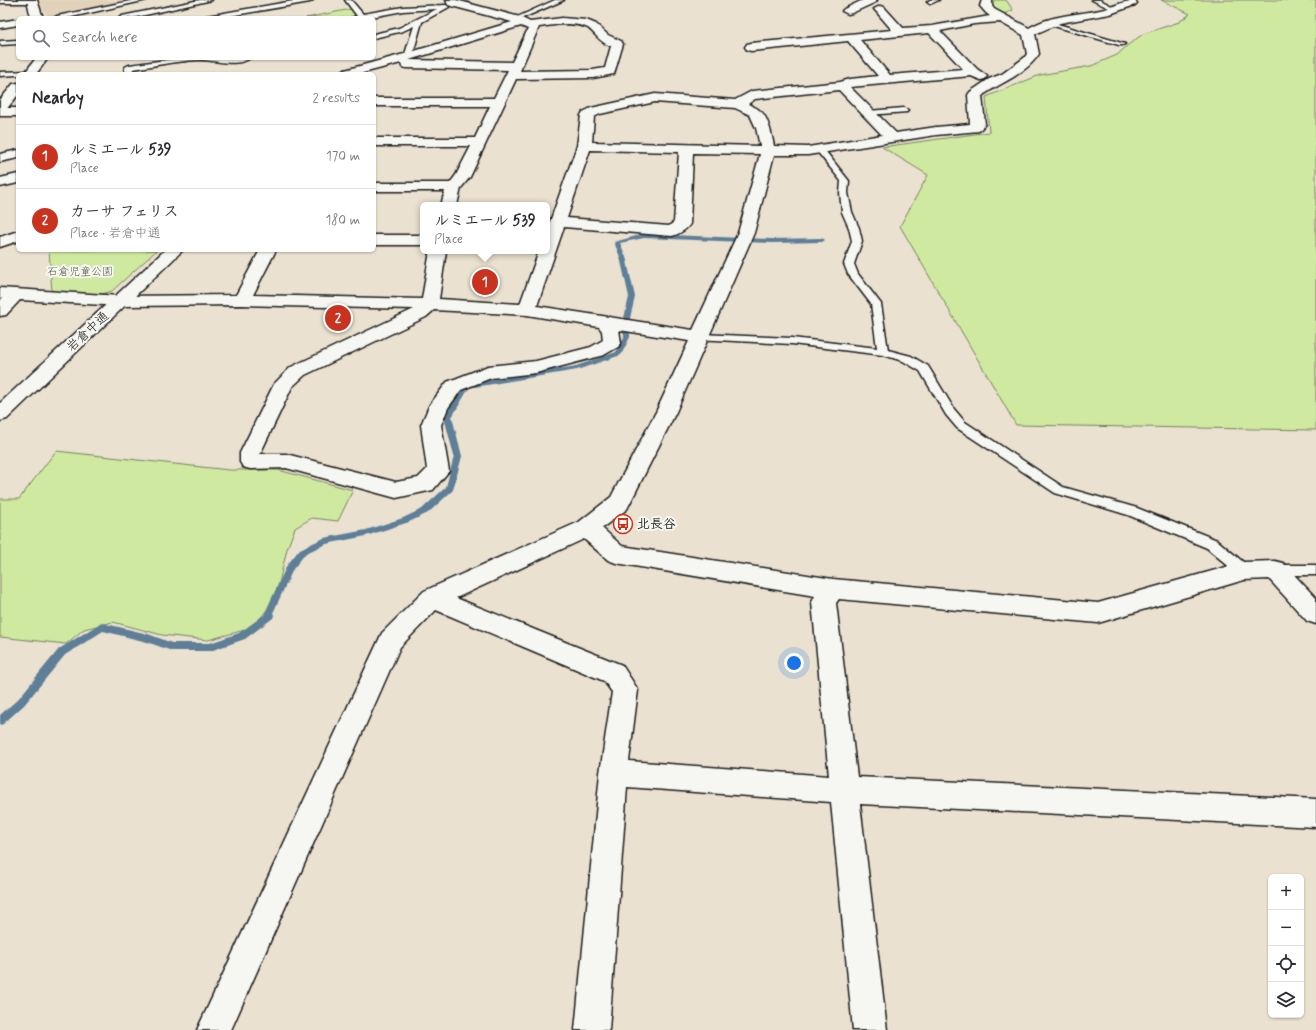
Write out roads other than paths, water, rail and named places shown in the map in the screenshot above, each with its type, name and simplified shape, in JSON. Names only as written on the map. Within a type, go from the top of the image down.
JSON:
[{"type":"street","points":[[848,11],[872,0]]},
{"type":"street","points":[[986,0],[986,6],[990,12],[1029,33]]},
{"type":"street","points":[[32,1],[36,16]]},
{"type":"street","points":[[449,3],[523,22],[534,28],[463,177],[454,188],[450,202]]},
{"type":"street","points":[[1029,33],[1049,23],[1115,9],[1131,3]]},
{"type":"street","points":[[882,11],[900,32]]},
{"type":"street","points":[[869,15],[882,11],[897,12]]},
{"type":"street","points":[[751,47],[780,48],[851,37],[932,29],[974,21],[1002,18]]},
{"type":"street","points":[[0,25],[16,22]]},
{"type":"street","points":[[360,72],[380,64],[409,55],[523,22],[586,23],[593,26],[606,40],[617,44],[610,71],[593,74],[380,64]]},
{"type":"street","points":[[932,29],[973,72],[992,82]]},
{"type":"street","points":[[584,146],[808,151],[936,131],[974,128],[978,124],[975,95],[992,82],[1006,77],[1028,61],[1033,54],[1029,33]]},
{"type":"street","points":[[851,37],[887,79]]},
{"type":"street","points":[[32,72],[40,60]]},
{"type":"street","points":[[738,104],[752,95],[842,86],[850,83],[887,79],[973,72]]},
{"type":"street","points":[[842,86],[893,138]]},
{"type":"street","points":[[0,108],[16,90]]},
{"type":"street","points":[[214,1030],[391,640],[432,598],[587,528],[619,503],[666,412],[746,233],[768,151],[763,128],[756,113],[738,104],[655,98],[596,111],[588,115],[584,146],[550,247]]},
{"type":"street","points":[[376,102],[499,102]]},
{"type":"street","points":[[0,112],[16,112]]},
{"type":"street","points":[[376,142],[480,142]]},
{"type":"street","points":[[559,222],[672,231],[682,224],[686,148]]},
{"type":"street","points":[[0,158],[16,154]]},
{"type":"street","points":[[0,183],[16,179]]},
{"type":"street","points":[[376,187],[454,188]]},
{"type":"street","points":[[0,242],[16,237]]},
{"type":"street","points":[[376,240],[420,240]]},
{"type":"street","name":"岩倉中通","points":[[0,414],[173,252]]},
{"type":"street","points":[[242,300],[267,252]]},
{"type":"street","points":[[438,254],[430,304],[420,313],[298,371],[284,384],[250,453],[250,462],[286,461],[396,490],[425,484],[438,471],[431,426],[439,406],[454,386],[488,372],[536,367],[597,351],[612,343],[611,331],[605,321]]},
{"type":"street","points":[[527,310],[547,254]]},
{"type":"street","points":[[0,311],[8,294],[120,301],[242,300],[430,304],[527,310],[700,337]]},
{"type":"street","points":[[587,528],[616,554],[833,589],[1098,613],[1244,571],[1274,570],[1316,614]]},
{"type":"street","points":[[833,589],[824,602],[870,1030]]},
{"type":"street","points":[[432,598],[613,673],[624,690],[614,773],[592,1030]]},
{"type":"street","points":[[614,773],[844,790],[1316,812]]},
{"type":"lane","points":[[68,16],[144,0]]},
{"type":"lane","points":[[132,16],[209,0]]},
{"type":"lane","points":[[218,16],[306,0]]},
{"type":"lane","points":[[348,0],[358,16]]},
{"type":"lane","points":[[523,22],[561,0]]},
{"type":"lane","points":[[1095,0],[1115,9]]},
{"type":"lane","points":[[0,1],[32,1]]},
{"type":"lane","points":[[364,16],[449,3]]},
{"type":"lane","points":[[376,36],[400,30],[419,21],[449,3]]},
{"type":"lane","points":[[409,55],[419,21]]},
{"type":"lane","points":[[1049,23],[1122,44]]},
{"type":"lane","points":[[0,43],[16,42]]},
{"type":"lane","points":[[129,71],[129,67],[180,63],[191,60]]},
{"type":"lane","points":[[218,60],[234,60]]},
{"type":"lane","points":[[0,74],[16,74]]},
{"type":"lane","points":[[868,113],[904,110]]},
{"type":"lane","points":[[820,150],[845,181],[844,193],[847,212],[854,228],[857,241],[849,264],[853,274],[876,304],[883,352]]},
{"type":"lane","points":[[700,337],[792,341],[883,352],[907,358],[924,370],[950,412],[962,425],[1059,490],[1132,511],[1212,544],[1244,571]]},
{"type":"lane","points":[[1274,570],[1316,570]]},
{"type":"waterway","points":[[456,39],[501,25]]},
{"type":"waterway","points":[[340,72],[350,69]]},
{"type":"waterway","points":[[0,721],[21,702],[62,652],[102,627],[148,638],[172,647],[210,647],[242,636],[270,615],[267,617],[290,567],[303,551],[324,541],[366,533],[406,520],[425,511],[450,488],[458,456],[448,417],[467,386],[577,368],[619,353],[627,337],[627,318],[632,297],[623,257],[617,242],[644,236],[772,241],[822,240]]},
{"type":"place","name":"ルミエール 539","points":[[485,282]]},
{"type":"place","name":"カーサ フェリス","points":[[338,318]]},
{"type":"place","name":"北長谷","points":[[623,524]]},
{"type":"park label","name":"石倉児童公園","points":[[80,272]]}]
